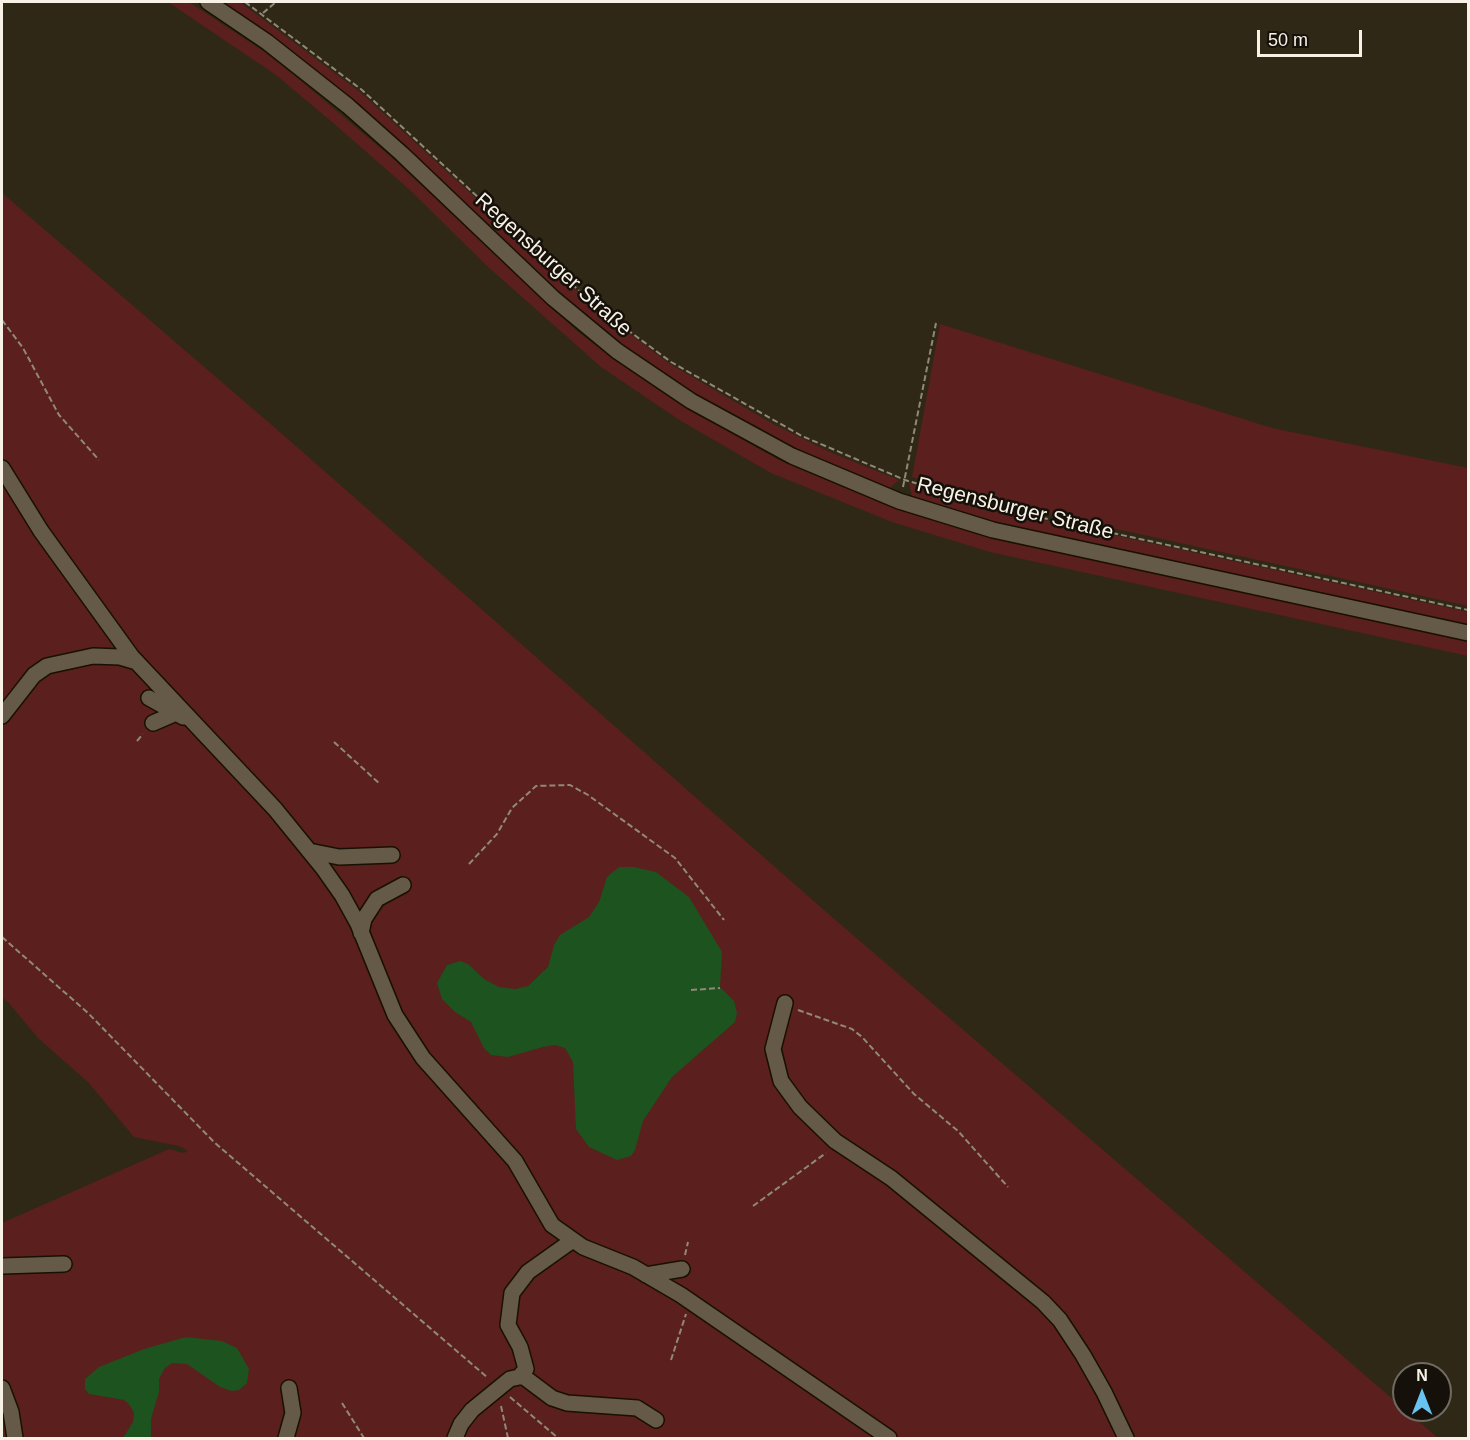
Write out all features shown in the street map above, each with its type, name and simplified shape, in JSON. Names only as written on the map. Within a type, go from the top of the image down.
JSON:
[{"type":"street","name":"Regensburger Straße","points":[[208,2],[267,42],[348,106],[402,153],[553,298],[616,351],[700,406],[792,456],[899,501],[993,530],[1468,633]]},
{"type":"street","points":[[2,468],[40,531],[137,662],[275,809],[342,895],[361,933],[395,1015],[423,1058],[514,1161],[552,1225],[573,1240],[646,1275],[714,1317],[890,1438]]},
{"type":"street","points":[[2,716],[34,675],[47,666],[93,656],[120,657],[137,662]]},
{"type":"street","points":[[149,698],[199,726]]},
{"type":"street","points":[[153,723],[176,714]]},
{"type":"street","points":[[309,851],[339,857],[392,855]]},
{"type":"street","points":[[361,933],[364,919],[377,899],[403,885]]},
{"type":"street","points":[[785,1003],[772,1049],[781,1081],[800,1107],[838,1143],[891,1178],[1043,1302],[1060,1320],[1083,1354],[1126,1438]]},
{"type":"street","points":[[519,1377],[526,1369],[520,1347],[508,1325],[512,1293],[528,1272],[573,1240]]},
{"type":"street","points":[[2,1266],[64,1264]]},
{"type":"street","points":[[646,1275],[658,1275],[682,1269]]},
{"type":"street","points":[[455,1438],[461,1424],[472,1410],[510,1379],[519,1377],[524,1377],[552,1398],[567,1403],[637,1408],[656,1420]]},
{"type":"street","points":[[2,1388],[11,1412],[15,1438]]},
{"type":"street","points":[[286,1438],[293,1413],[289,1388]]},
{"type":"path","points":[[245,2],[263,13],[362,90],[599,309],[671,362],[792,432],[906,480],[997,508],[1468,610]]},
{"type":"path","points":[[263,13],[276,2]]},
{"type":"path","points":[[2,320],[23,348],[59,415],[99,460]]},
{"type":"path","points":[[907,474],[921,389],[936,323]]},
{"type":"path","points":[[334,742],[380,784]]},
{"type":"path","points":[[469,864],[497,834],[512,808],[536,786],[570,785],[588,795],[675,858],[724,920]]},
{"type":"path","points":[[2,937],[88,1012],[215,1143],[495,1384]]},
{"type":"path","points":[[692,990],[720,988]]},
{"type":"path","points":[[785,1003],[804,1013],[852,1029],[862,1037],[914,1094],[958,1131],[1008,1187]]},
{"type":"path","points":[[753,1206],[838,1143]]},
{"type":"path","points":[[504,1392],[558,1438]]},
{"type":"path","points":[[342,1403],[364,1438]]},
{"type":"path","points":[[500,1403],[508,1438]]},
{"type":"shaded area","points":[[168,2],[189,2],[263,51],[301,81],[391,157],[578,332],[610,356],[689,409],[779,460],[894,508],[992,538],[1468,641],[1468,656],[990,552],[892,522],[771,473],[681,421],[601,367],[486,265],[411,191],[332,122],[276,75]]},
{"type":"shaded area","points":[[219,2],[240,2],[360,92],[598,310],[670,364],[773,424],[832,453],[899,480],[889,489],[793,449],[695,395],[621,345]]},
{"type":"shaded area","points":[[2,193],[281,433],[825,911],[1392,1398],[1392,1422],[1419,1422],[1438,1438],[2,1438],[2,1223],[169,1149],[184,1153],[188,1151],[179,1146],[134,1137],[88,1082],[39,1039],[2,998]]},
{"type":"shaded area","points":[[940,324],[1272,428],[1468,468],[1468,606],[993,502],[912,477]]},
{"type":"shaded area","points":[[909,483],[998,510],[1468,612],[1468,625],[994,522],[912,497]]},
{"type":"shaded area","points":[[619,867],[634,867],[656,872],[689,897],[722,952],[720,987],[734,1001],[737,1013],[735,1022],[672,1077],[643,1121],[635,1150],[631,1156],[617,1160],[589,1147],[576,1129],[573,1062],[565,1048],[555,1045],[508,1057],[491,1055],[484,1048],[471,1022],[455,1012],[442,999],[437,983],[447,965],[460,961],[468,964],[484,979],[499,987],[515,989],[528,986],[548,967],[554,945],[560,935],[589,917],[599,902],[607,877]]},
{"type":"shaded area","points":[[186,1337],[222,1341],[237,1348],[249,1369],[247,1383],[239,1390],[232,1391],[220,1387],[187,1364],[172,1363],[164,1369],[159,1379],[159,1392],[151,1419],[151,1438],[123,1438],[133,1422],[134,1413],[129,1404],[124,1400],[89,1394],[85,1389],[85,1379],[99,1367],[144,1349]]}]
